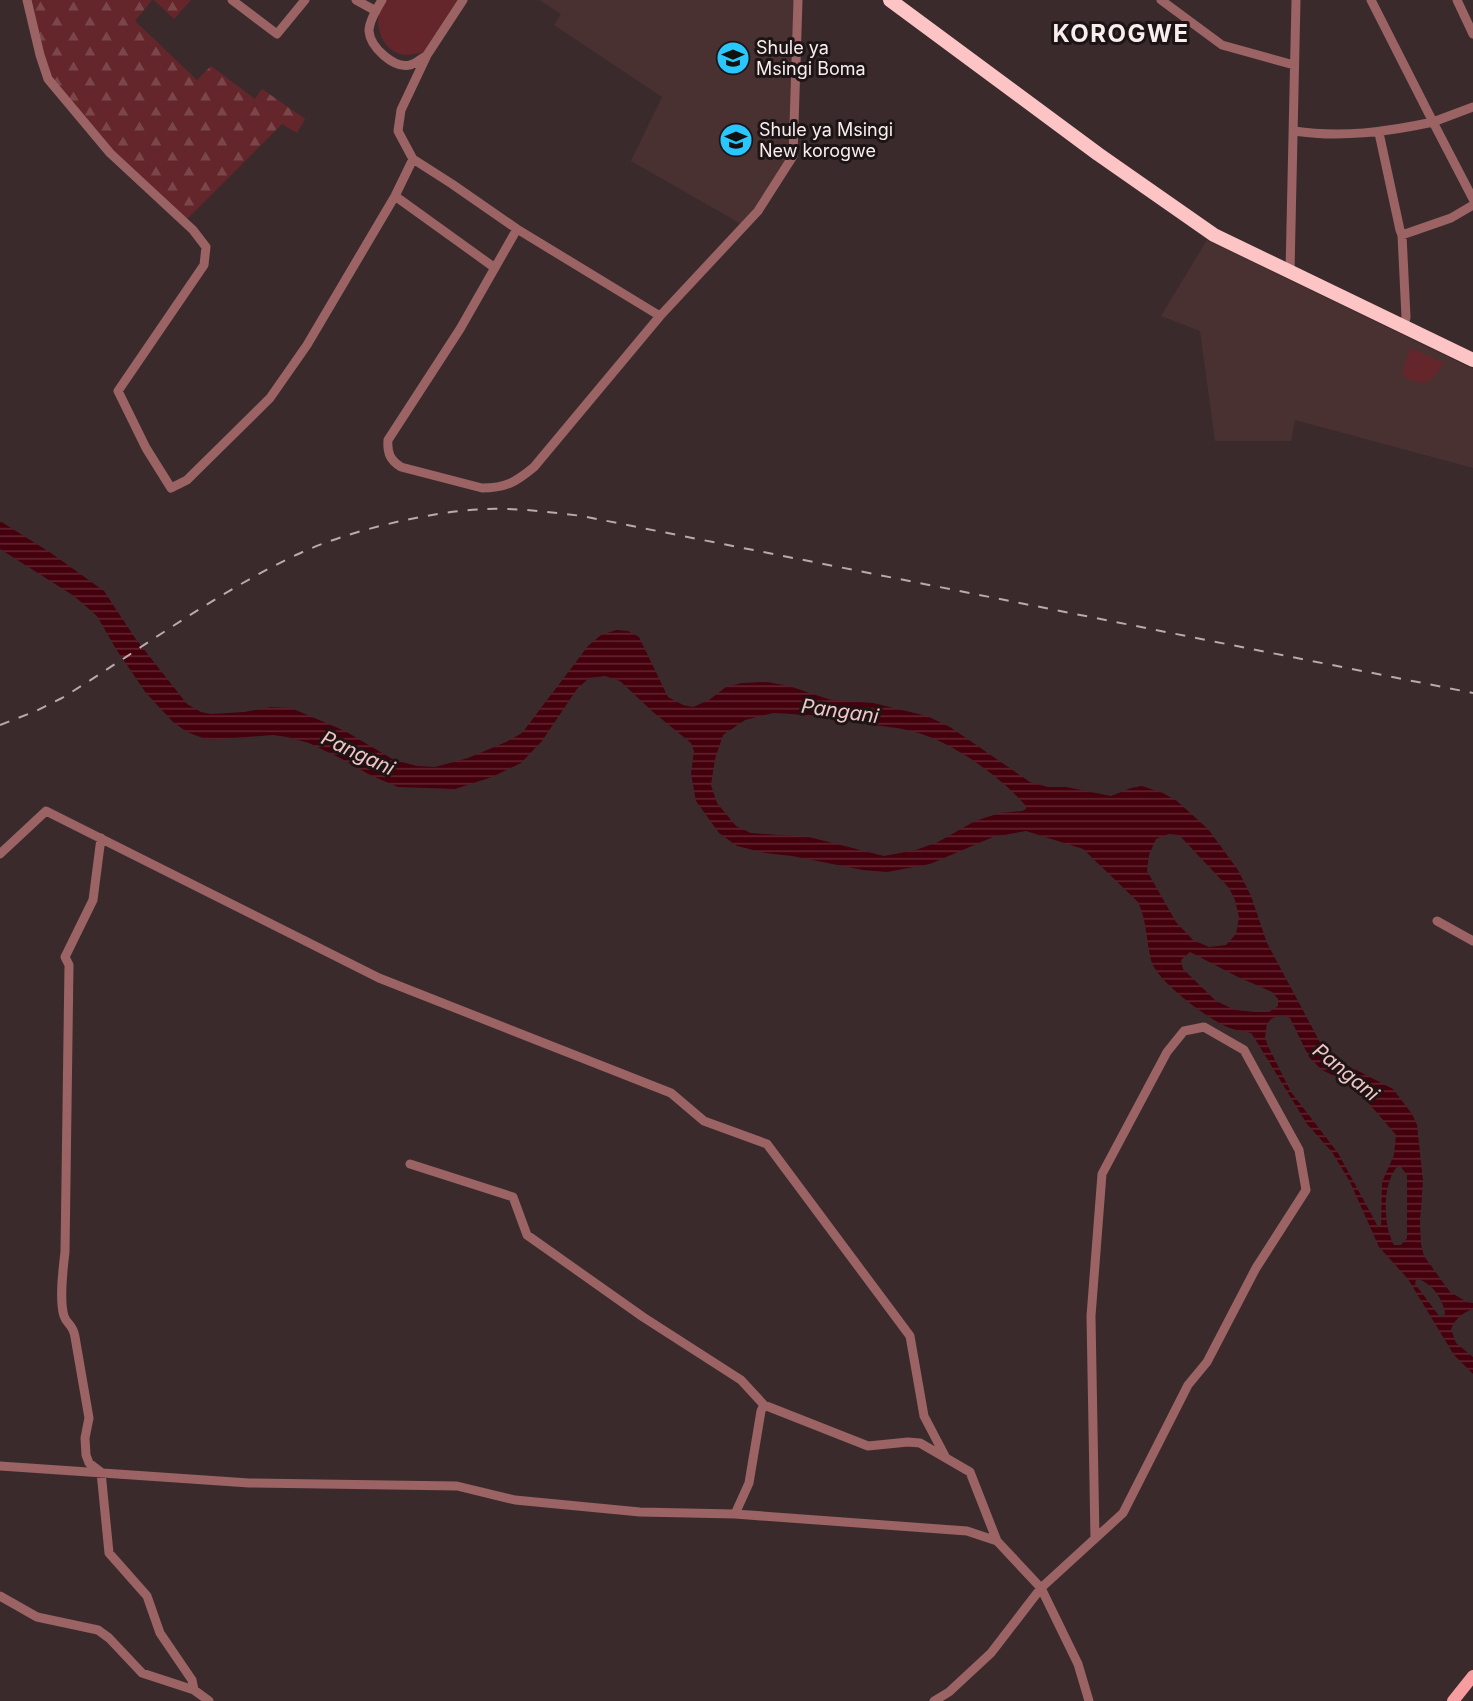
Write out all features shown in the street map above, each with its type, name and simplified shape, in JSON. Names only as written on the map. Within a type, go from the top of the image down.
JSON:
[{"type":"highway","points":[[890,0],[1098,154],[1214,235],[1473,360]]},
{"type":"main road","points":[[1453,1701],[1473,1676]]},
{"type":"street","points":[[27,0],[39,55],[48,79],[110,153],[193,230],[206,247],[204,265],[118,391],[146,448],[171,489],[187,480],[270,398],[307,345],[395,196],[413,159]]},
{"type":"street","points":[[232,0],[277,34],[305,0]]},
{"type":"street","points":[[356,0],[376,10]]},
{"type":"street","points":[[382,0],[369,31],[373,44],[382,54],[397,63],[410,65],[427,55]]},
{"type":"street","points":[[463,0],[427,55],[401,110],[398,130],[413,159],[452,183],[517,229],[660,316]]},
{"type":"street","points":[[517,229],[459,329],[388,440],[392,461],[401,467],[482,489],[495,489],[516,482],[534,467],[660,316],[758,211],[793,156],[798,0]]},
{"type":"street","points":[[1161,0],[1222,45],[1294,65]]},
{"type":"street","points":[[1290,272],[1296,0]]},
{"type":"street","points":[[1371,0],[1473,199]]},
{"type":"street","points":[[1457,0],[1470,19],[1473,34]]},
{"type":"street","points":[[1294,131],[1311,134],[1379,133],[1433,122],[1473,106]]},
{"type":"street","points":[[1379,133],[1402,236],[1406,317],[1404,327]]},
{"type":"street","points":[[395,196],[495,268]]},
{"type":"street","points":[[1402,236],[1451,218],[1473,205]]},
{"type":"street","points":[[0,854],[46,811],[379,978],[671,1093],[704,1121],[767,1144],[910,1336],[924,1416],[946,1458]]},
{"type":"street","points":[[101,838],[93,900],[65,957],[69,965],[65,1252],[62,1282],[64,1317],[73,1327],[89,1418],[85,1438],[86,1455],[89,1463],[101,1472],[109,1553],[147,1596],[160,1633],[192,1680],[194,1690]]},
{"type":"street","points":[[1437,921],[1473,941]]},
{"type":"street","points":[[934,1701],[949,1692],[991,1653],[1041,1588],[1095,1539],[1123,1513],[1188,1385],[1207,1362],[1256,1268],[1306,1190],[1299,1150],[1244,1050],[1204,1027],[1184,1031],[1167,1052],[1102,1174],[1091,1316],[1095,1539]]},
{"type":"street","points":[[410,1164],[513,1197],[527,1235],[643,1317],[741,1380],[764,1405],[868,1446],[920,1443],[969,1472],[997,1541],[1041,1588],[1078,1664],[1089,1701]]},
{"type":"street","points":[[735,1514],[749,1483],[761,1411],[764,1405]]},
{"type":"street","points":[[0,1466],[249,1483],[457,1486],[516,1500],[640,1512],[735,1514],[967,1531],[997,1541]]},
{"type":"street","points":[[0,1596],[37,1617],[98,1630],[109,1638],[142,1673],[194,1690],[209,1701]]},
{"type":"shaded area","points":[[539,0],[795,0],[790,155],[756,209],[741,224],[631,161],[662,97],[554,25],[561,14]]},
{"type":"shaded area","points":[[1207,240],[1473,369],[1473,468],[1295,420],[1291,441],[1215,441],[1200,331],[1161,316]]},
{"type":"green space","points":[[32,0],[152,0],[135,21],[197,80],[211,66],[255,99],[262,89],[305,119],[297,133],[282,124],[186,220],[113,151],[51,77],[42,54]]},
{"type":"green space","points":[[154,0],[191,0],[174,19]]},
{"type":"green space","points":[[386,0],[459,0],[424,52],[404,55],[392,50],[380,33],[379,13]]},
{"type":"green space","points":[[1410,348],[1444,363],[1429,381],[1420,382],[1406,378],[1403,372]]},
{"type":"water","name":"Pangani","points":[[0,521],[51,553],[104,591],[135,638],[187,704],[201,712],[211,714],[244,712],[271,707],[291,708],[345,731],[394,760],[417,766],[435,767],[468,758],[522,733],[588,646],[601,635],[616,630],[628,631],[639,637],[668,697],[683,705],[693,707],[709,700],[726,687],[742,683],[767,682],[789,686],[831,700],[873,703],[927,716],[950,727],[1030,782],[1048,787],[1066,787],[1111,796],[1142,786],[1163,793],[1177,801],[1208,829],[1238,870],[1251,896],[1267,943],[1322,1046],[1337,1060],[1393,1089],[1412,1114],[1417,1125],[1423,1181],[1421,1244],[1424,1256],[1450,1292],[1473,1303],[1473,1309],[1460,1316],[1451,1329],[1456,1343],[1473,1357],[1473,1374],[1454,1355],[1408,1279],[1379,1247],[1350,1182],[1332,1152],[1307,1124],[1252,1034],[1221,1024],[1173,989],[1155,969],[1151,960],[1145,923],[1138,902],[1083,849],[1026,831],[993,837],[930,864],[887,872],[863,870],[737,846],[719,833],[696,801],[691,774],[694,751],[691,743],[620,681],[605,676],[589,678],[577,689],[542,741],[521,763],[492,777],[455,789],[398,787],[309,743],[287,737],[273,735],[208,740],[187,732],[173,722],[146,693],[97,616],[74,596],[0,549]],"holes":[[[773,713],[797,714],[901,729],[926,736],[958,751],[988,771],[1003,783],[1026,806],[1026,809],[1000,813],[975,821],[938,842],[916,850],[884,856],[809,837],[751,833],[736,826],[717,803],[711,785],[715,759],[723,735],[745,720]],[[1169,834],[1179,835],[1229,888],[1239,917],[1236,934],[1226,945],[1209,947],[1193,940],[1176,922],[1147,871],[1149,855],[1156,839]],[[1190,952],[1272,992],[1278,999],[1278,1006],[1269,1012],[1235,1010],[1216,1001],[1183,969],[1181,960]],[[1280,1015],[1290,1018],[1309,1057],[1322,1070],[1347,1082],[1359,1092],[1396,1135],[1394,1155],[1382,1182],[1381,1226],[1378,1227],[1338,1153],[1291,1092],[1265,1037],[1267,1024],[1271,1019]],[[1397,1167],[1401,1167],[1407,1175],[1407,1238],[1401,1245],[1394,1245],[1388,1227],[1386,1205],[1392,1174]],[[1419,1279],[1436,1292],[1445,1312],[1444,1317],[1440,1317],[1415,1284]]]},
{"type":"railway","points":[[0,725],[62,698],[236,587],[316,546],[364,530],[415,518],[486,509],[582,516],[1473,693]]},
{"type":"place","name":"Shule ya Msingi Boma","points":[[733,58]]},
{"type":"place","name":"Shule ya Msingi New korogwe","points":[[736,140]]},
{"type":"district","name":"KOROGWE","points":[[1121,34]]}]
